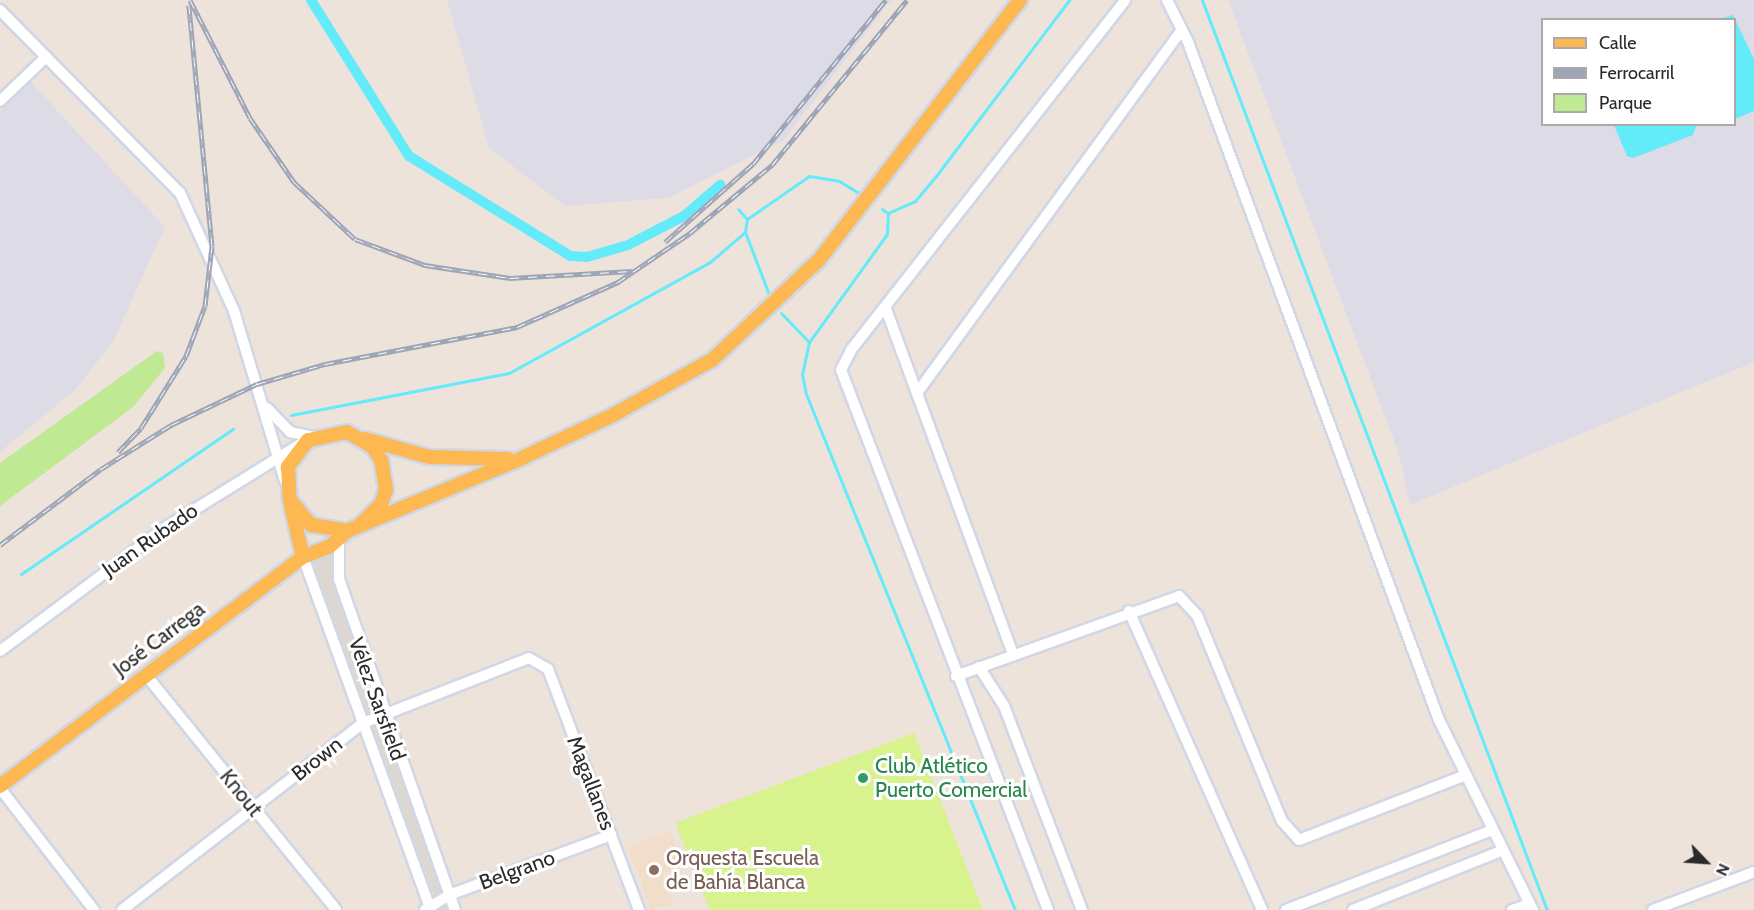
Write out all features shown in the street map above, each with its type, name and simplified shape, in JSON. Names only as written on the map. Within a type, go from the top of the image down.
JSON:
[{"type":"main road","name":"José Carrega","points":[[0,787],[303,557],[348,532],[522,458],[712,360],[768,312],[819,260],[1020,0]]},
{"type":"main road","points":[[361,438],[377,453],[386,474],[381,504],[348,532],[311,525],[290,500],[286,484],[288,467],[311,438],[333,431],[458,461],[522,458]]},
{"type":"main road","name":"Vélez Sarsfield","points":[[290,500],[303,557]]},
{"type":"street","points":[[1048,910],[842,381],[845,360],[1125,0]]},
{"type":"street","points":[[1167,0],[1182,30],[1417,663],[1501,851],[1531,907],[1512,910]]},
{"type":"street","points":[[0,10],[180,193],[220,273],[263,403],[286,484]]},
{"type":"street","points":[[917,393],[1182,30]]},
{"type":"street","points":[[0,101],[46,57]]},
{"type":"street","points":[[886,309],[1013,654]]},
{"type":"street","points":[[263,403],[290,432],[311,438]]},
{"type":"street","name":"Juan Rubado","points":[[0,651],[168,526],[277,456],[311,438]]},
{"type":"street","name":"Vélez Sarsfield","points":[[348,532],[339,579],[455,910]]},
{"type":"street","name":"Vélez Sarsfield","points":[[303,557],[428,909]]},
{"type":"street","points":[[956,676],[1171,596],[1189,603],[1282,821],[1299,840],[1466,775]]},
{"type":"street","points":[[1129,611],[1262,910]]},
{"type":"street","name":"Brown","points":[[122,910],[363,723],[522,659],[539,659]]},
{"type":"street","name":"Magallanes","points":[[539,659],[548,669],[639,910]]},
{"type":"street","points":[[979,667],[1004,706],[1082,910]]},
{"type":"street","name":"Knout","points":[[146,675],[336,910]]},
{"type":"street","points":[[0,787],[94,910]]},
{"type":"street","points":[[1286,910],[1492,830]]},
{"type":"street","name":"Belgrano","points":[[428,909],[449,895],[611,835]]},
{"type":"street","points":[[1353,910],[1501,851]]},
{"type":"street","points":[[1653,910],[1754,872]]},
{"type":"shaded area","points":[[447,0],[891,0],[784,140],[668,198],[565,206],[489,148]]},
{"type":"shaded area","points":[[1228,0],[1754,0],[1754,362],[1410,505],[1398,451]]},
{"type":"shaded area","points":[[30,81],[165,227],[113,342],[76,389],[0,452],[0,110]]},
{"type":"shaded area","points":[[333,550],[332,572],[450,910],[439,910],[312,561]]},
{"type":"shaded area","name":"Orquesta Escuela de Bahía Blanca","points":[[671,831],[683,866],[661,874],[673,904],[651,910],[628,847]]},
{"type":"green space","points":[[157,351],[163,353],[165,368],[133,407],[0,506],[0,463]]},
{"type":"green space","name":"Club Atlético Puerto Comercial","points":[[914,733],[983,910],[710,910],[675,823]]},
{"type":"water","points":[[1736,21],[1754,59],[1754,111],[1736,119]]},
{"type":"water","points":[[1614,126],[1696,126],[1693,135],[1633,158],[1627,156]]},
{"type":"waterway","points":[[311,0],[409,156],[570,256],[587,257],[628,245],[684,216],[720,185]]},
{"type":"waterway","points":[[888,213],[915,201],[1069,0]]},
{"type":"waterway","points":[[1202,0],[1547,910]]},
{"type":"waterway","points":[[747,219],[809,176],[839,181],[859,193]]},
{"type":"waterway","points":[[738,209],[747,219],[745,232],[770,297]]},
{"type":"waterway","points":[[882,209],[888,213],[887,234],[809,342],[802,374],[806,394],[1015,910]]},
{"type":"waterway","points":[[291,415],[509,373],[710,262],[745,232]]},
{"type":"waterway","points":[[781,313],[809,342]]},
{"type":"waterway","points":[[21,574],[233,429]]},
{"type":"railway","points":[[190,0],[250,118],[294,182],[355,239],[425,265],[510,278],[632,271]]},
{"type":"railway","points":[[665,242],[753,164],[886,0]]},
{"type":"railway","points":[[0,545],[101,469],[171,425],[257,384],[325,364],[517,327],[618,282],[690,233],[772,165],[907,0]]},
{"type":"railway","points":[[118,452],[141,428],[186,356],[205,306],[212,246],[189,5]]},
{"type":"place","name":"Club Atlético Puerto Comercial","points":[[863,778]]},
{"type":"place","name":"Orquesta Escuela de Bahía Blanca","points":[[654,870]]}]
